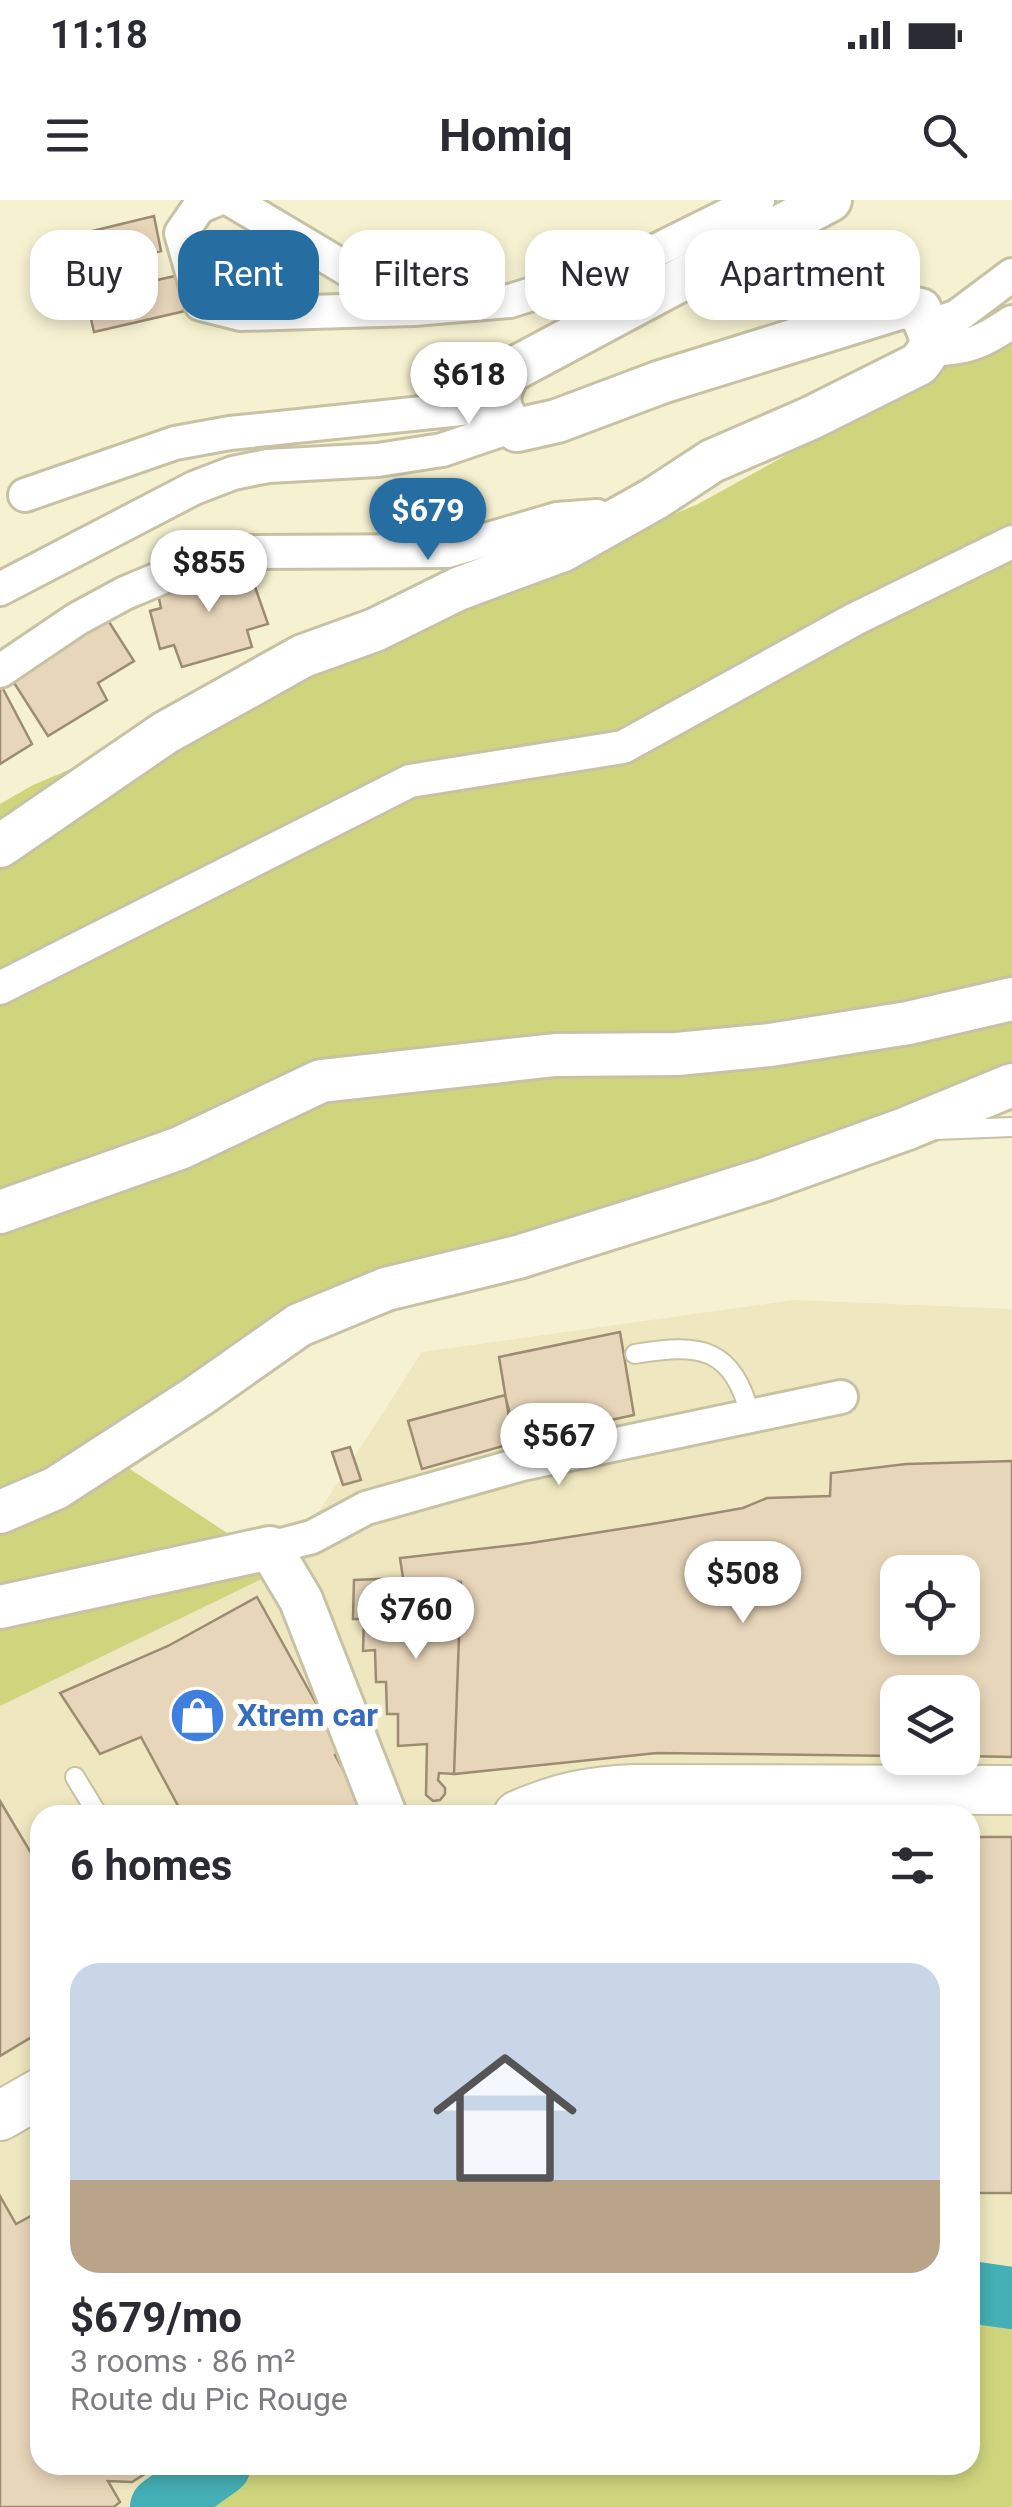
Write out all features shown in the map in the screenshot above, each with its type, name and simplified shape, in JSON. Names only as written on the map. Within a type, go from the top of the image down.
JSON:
[{"type":"main road","points":[[541,1805],[586,1791],[634,1788],[1012,1790]]},
{"type":"street","points":[[216,200],[200,207],[182,234],[201,304],[240,314],[339,311]]},
{"type":"street","points":[[231,200],[339,264]]},
{"type":"street","points":[[505,301],[538,294],[655,251],[758,200]]},
{"type":"street","points":[[819,202],[510,371],[498,389],[506,415],[516,430],[557,421],[662,382],[902,307],[920,310],[929,338],[958,350],[1012,322]]},
{"type":"street","points":[[0,846],[165,734],[267,674],[302,656],[375,630],[458,589],[563,550],[712,460],[811,418],[919,364],[929,338],[1012,275]]},
{"type":"street","points":[[25,495],[175,442],[230,433],[506,415]]},
{"type":"street","points":[[0,589],[194,488],[233,473],[268,466],[378,460],[426,452],[506,415]]},
{"type":"street","points":[[0,671],[77,619],[125,593],[206,559],[250,552],[448,551],[557,520],[597,516],[608,524]]},
{"type":"street","points":[[0,988],[410,780],[623,747],[855,619],[1012,542]]},
{"type":"street","points":[[0,1212],[180,1148],[321,1081],[556,1056],[676,1054],[770,1045],[908,1023],[1012,998]]},
{"type":"street","points":[[0,1512],[56,1488],[299,1325],[386,1290],[518,1257],[766,1179],[1012,1085]]},
{"type":"street","points":[[0,1608],[312,1537],[366,1508],[522,1464],[842,1397]]},
{"type":"street","points":[[270,1548],[301,1600],[381,1805]]},
{"type":"lane","points":[[905,1129],[1012,1128]]},
{"type":"lane","points":[[635,1354],[668,1348],[695,1349],[720,1359],[736,1374],[750,1417]]},
{"type":"lane","points":[[75,1777],[92,1805]]},
{"type":"shaded area","points":[[794,1300],[1012,1309],[1012,2275],[980,2270],[980,1805],[30,1805],[30,2475],[224,2475],[178,2507],[0,2507],[0,1706],[282,1569],[422,1352]]},
{"type":"green space","points":[[1012,330],[1012,1101],[395,1297],[98,1448],[282,1569],[0,1706],[0,804],[33,785],[698,504]]},
{"type":"green space","points":[[980,2270],[1012,2275],[1012,2507],[178,2507],[224,2475],[980,2475]]},
{"type":"building","points":[[154,216],[157,230],[97,230]]},
{"type":"building","points":[[175,276],[178,313],[158,317],[158,280]]},
{"type":"building","points":[[91,320],[146,320],[94,332]]},
{"type":"building","points":[[247,564],[268,624],[247,630],[252,647],[182,667],[174,645],[160,649],[150,611],[161,608],[157,589]]},
{"type":"building","points":[[104,614],[134,661],[98,683],[107,700],[48,736],[9,675]]},
{"type":"building","points":[[0,688],[32,744],[0,764]]},
{"type":"building","points":[[620,1332],[634,1415],[513,1441],[499,1357]]},
{"type":"building","points":[[505,1395],[517,1442],[422,1469],[408,1421]]},
{"type":"building","points":[[350,1447],[361,1480],[343,1485],[332,1452]]},
{"type":"building","points":[[1012,1461],[1012,1757],[980,1756],[980,1675],[880,1675],[880,1756],[657,1753],[454,1774],[461,1582],[403,1578],[400,1558],[658,1523],[743,1508],[767,1498],[830,1496],[831,1473],[906,1464]]},
{"type":"building","points":[[354,1580],[461,1582],[454,1774],[439,1773],[438,1780],[445,1788],[440,1800],[433,1801],[426,1795],[427,1744],[398,1746],[398,1714],[387,1714],[386,1682],[376,1682],[375,1650],[363,1651],[364,1619],[353,1619]]},
{"type":"building","name":"Xtrem car","points":[[257,1597],[342,1750],[335,1755],[363,1805],[178,1805],[141,1737],[100,1754],[60,1693],[168,1646]]},
{"type":"building","points":[[0,1801],[30,1851],[30,2038],[0,2056]]},
{"type":"building","points":[[980,1837],[1012,1837],[1012,2193],[980,2193]]},
{"type":"building","points":[[0,2196],[16,2224],[30,2216],[30,2475],[143,2475],[132,2482],[108,2481],[120,2502],[114,2507],[0,2507]]},
{"type":"waterway","points":[[980,2293],[1012,2298]]},
{"type":"waterway","points":[[161,2507],[206,2475]]},
{"type":"place","name":"Xtrem car","points":[[198,1715]]}]
